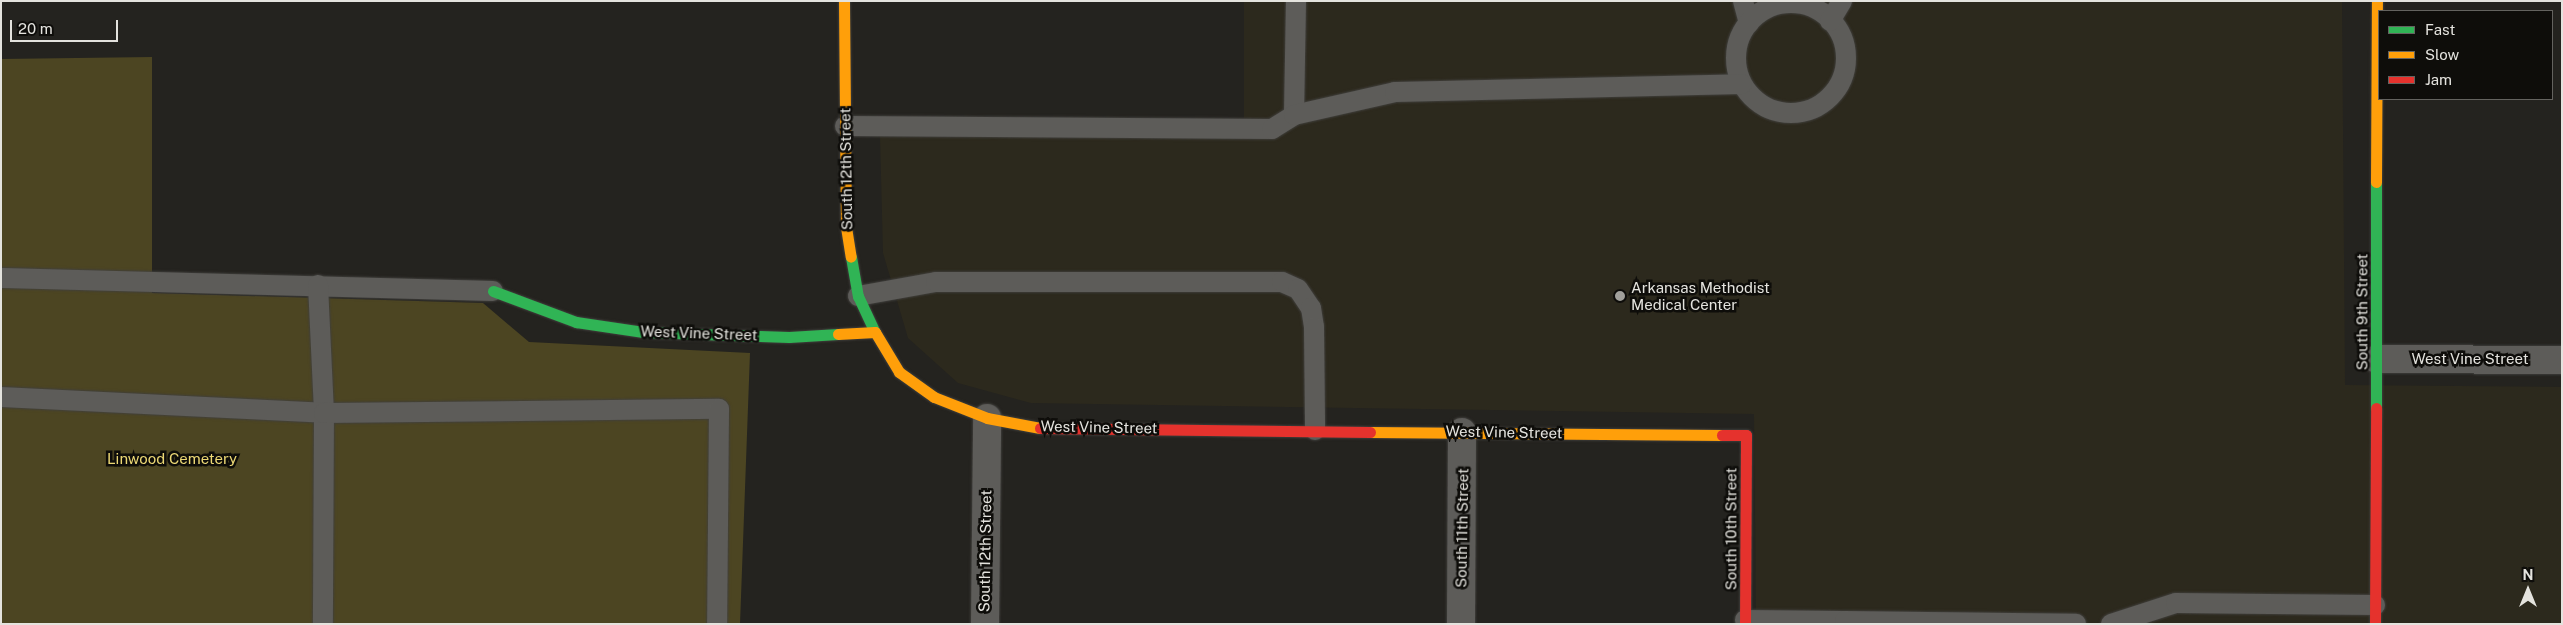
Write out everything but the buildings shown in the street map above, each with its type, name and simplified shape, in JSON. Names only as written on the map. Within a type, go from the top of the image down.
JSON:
[{"type":"street","name":"South 12th Street","points":[[844,1],[846,227],[858,296],[874,332]]},
{"type":"street","name":"South 9th Street","points":[[2375,615],[2377,1]]},
{"type":"street","name":"West Vine Street","points":[[493,291],[576,322],[643,332],[789,336],[874,332],[899,372],[934,397],[987,418],[1047,428],[1746,435]]},
{"type":"street","name":"West Vine Street","points":[[2377,359],[2562,360]]},
{"type":"street","name":"South 12th Street","points":[[985,624],[987,418]]},
{"type":"street","name":"South 11th Street","points":[[1461,624],[1462,432]]},
{"type":"street","name":"South 10th Street","points":[[1745,622],[1746,435]]},
{"type":"lane","points":[[1294,116],[1296,1]]},
{"type":"lane","points":[[1743,1],[1749,24]]},
{"type":"lane","points":[[1830,20],[1842,1]]},
{"type":"lane","points":[[1786,3],[1804,5],[1830,20],[1844,42],[1846,60],[1842,79],[1832,95],[1818,106],[1802,112],[1785,113],[1768,108],[1753,98],[1742,84],[1736,68],[1736,50],[1749,24],[1768,8],[1786,3]]},
{"type":"lane","points":[[845,126],[1272,129],[1294,116],[1395,92],[1742,84]]},
{"type":"lane","points":[[1,278],[318,284],[493,291]]},
{"type":"lane","points":[[858,296],[936,282],[1282,282],[1298,289],[1311,308],[1314,327],[1314,430]]},
{"type":"lane","points":[[318,284],[324,413],[324,624]]},
{"type":"lane","points":[[1,396],[324,413],[719,409],[717,624]]},
{"type":"lane","points":[[2112,624],[2176,603],[2281,615],[2375,615]]},
{"type":"lane","points":[[1745,622],[2076,624]]},
{"type":"shaded area","name":"Arkansas Methodist Medical Center","points":[[1244,1],[2342,1],[2345,385],[2562,387],[2562,624],[1756,624],[1754,414],[1031,403],[958,383],[908,338],[883,253],[880,136],[1244,133]]},
{"type":"green space","name":"Linwood Cemetery","points":[[152,57],[152,293],[483,303],[529,342],[750,353],[740,624],[1,624],[1,59]]},
{"type":"traffic: fast","points":[[2376,182],[2376,408]]},
{"type":"traffic: fast","points":[[851,257],[858,296],[875,332]]},
{"type":"traffic: fast","points":[[493,291],[576,322],[643,332],[789,337],[838,334]]},
{"type":"traffic: slow","points":[[844,1],[846,227],[851,257]]},
{"type":"traffic: slow","points":[[2376,182],[2377,1]]},
{"type":"traffic: slow","points":[[838,334],[875,332],[899,372],[934,397],[987,418],[1040,428]]},
{"type":"traffic: slow","points":[[1370,432],[1722,435]]},
{"type":"traffic: jam","points":[[2375,624],[2376,408]]},
{"type":"traffic: jam","points":[[1040,428],[1370,432]]},
{"type":"traffic: jam","points":[[1722,435],[1746,435],[1745,624]]},
{"type":"place","name":"Arkansas Methodist Medical Center","points":[[1620,296]]}]
